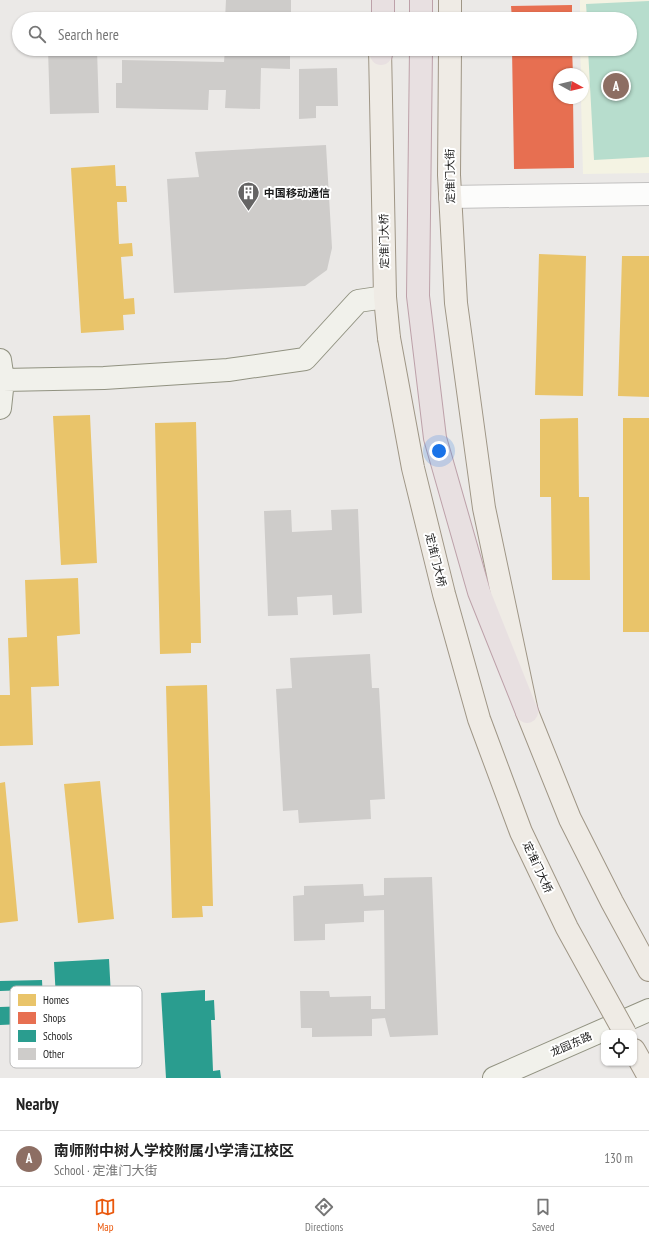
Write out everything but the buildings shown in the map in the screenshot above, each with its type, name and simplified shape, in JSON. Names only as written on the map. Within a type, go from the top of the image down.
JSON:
[{"type":"highway","points":[[382,12],[383,0]]},
{"type":"highway","points":[[421,0],[421,12]]},
{"type":"highway","points":[[421,56],[418,296],[435,438],[479,592],[527,712]]},
{"type":"main road","points":[[374,0],[375,12]]},
{"type":"main road","points":[[450,0],[450,12]]},
{"type":"main road","name":"定淮门大桥","points":[[381,56],[385,297],[389,338],[413,468],[444,594],[479,719],[521,832],[567,928],[623,1030]]},
{"type":"main road","name":"定淮门大街","points":[[450,56],[449,167],[456,303],[484,508],[527,712]]},
{"type":"main road","points":[[527,712],[570,818],[612,902],[649,970]]},
{"type":"main road","points":[[637,1055],[649,1077]]},
{"type":"street","points":[[450,197],[649,194]]},
{"type":"street","points":[[0,408],[2,370],[104,378],[228,370],[305,359],[358,301],[385,297]]},
{"type":"street","name":"龙园东路","points":[[494,1078],[649,1010]]},
{"type":"shaded area","points":[[580,0],[649,0],[649,173],[583,174],[581,104],[589,104],[589,68],[581,68],[580,56],[637,56],[637,12],[580,12]]},
{"type":"green space","points":[[649,1],[649,157],[594,160],[588,56],[637,56],[637,12],[587,12],[586,4]]},
{"type":"place","name":"南师附中树人学校附属小学清江校区","points":[[616,86]]},
{"type":"place","name":"中国移动通信","points":[[249,212]]}]
